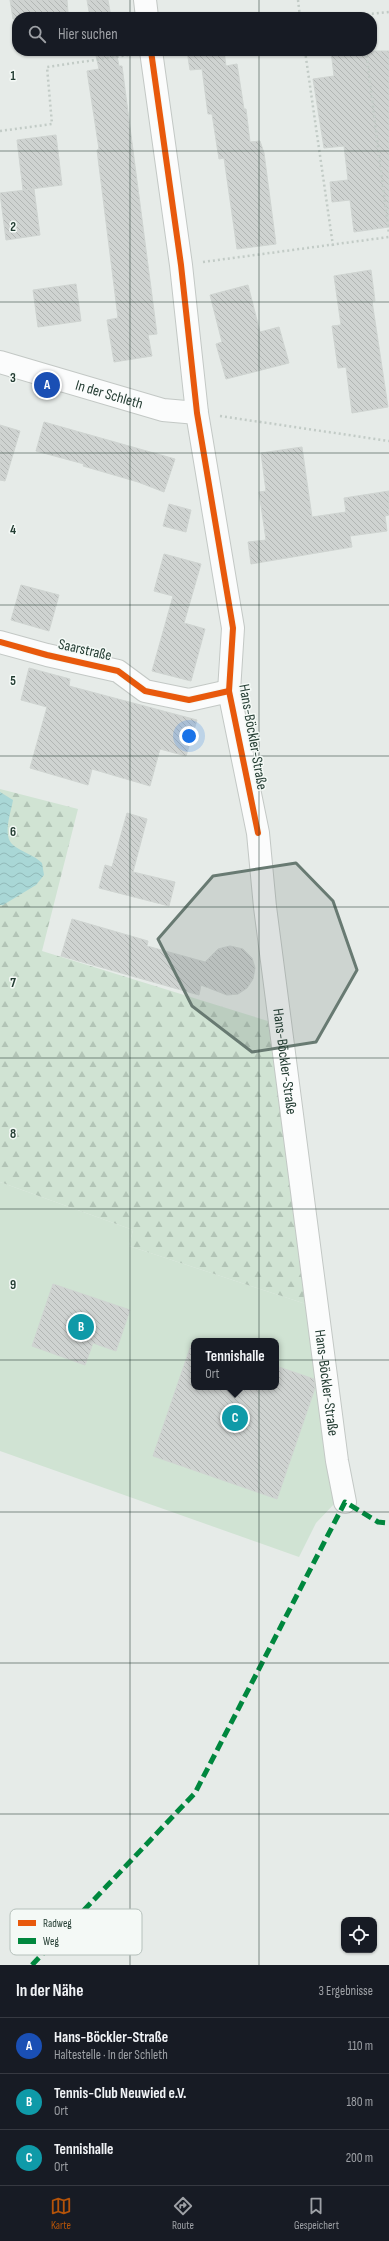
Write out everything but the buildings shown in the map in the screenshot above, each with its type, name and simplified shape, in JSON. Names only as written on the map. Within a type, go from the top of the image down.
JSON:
[{"type":"street","points":[[145,0],[146,12]]},
{"type":"street","name":"Hans-Böckler-Straße","points":[[152,56],[181,265],[197,413],[233,628],[229,691],[258,833],[266,914],[337,1461],[345,1502]]},
{"type":"street","name":"In der Schleth","points":[[0,362],[163,410],[197,413]]},
{"type":"street","name":"Saarstraße","points":[[0,642],[47,655],[118,671],[145,691],[189,700],[229,691]]},
{"type":"path","points":[[298,0],[299,12]]},
{"type":"path","points":[[377,14],[389,12]]},
{"type":"path","points":[[0,131],[52,124],[47,67],[123,56]]},
{"type":"path","points":[[306,56],[333,246]]},
{"type":"path","points":[[367,56],[389,234]]},
{"type":"path","points":[[181,265],[333,246],[389,237]]},
{"type":"path","points":[[197,413],[389,440]]},
{"type":"highlighted area","points":[[296,863],[333,901],[357,970],[316,1042],[252,1052],[192,1006],[158,939],[213,876]]},
{"type":"green space","points":[[0,789],[78,809],[42,951],[271,1022],[309,1305],[129,1246],[133,1230],[0,1182]]},
{"type":"green space","points":[[0,1182],[133,1230],[129,1246],[309,1305],[335,1503],[316,1523],[299,1557],[0,1451]]},
{"type":"water","points":[[0,792],[13,800],[8,824],[8,836],[10,841],[13,845],[42,863],[44,875],[36,885],[3,905],[0,905]]},
{"type":"marked path","points":[[85,1909],[195,1793],[345,1502],[378,1522],[389,1523]]},
{"type":"marked path","points":[[32,1965],[41,1955]]},
{"type":"cycle path","points":[[152,56],[181,265],[197,413],[233,628],[229,691],[258,833]]},
{"type":"cycle path","points":[[0,642],[47,655],[118,671],[145,691],[189,700],[229,691]]},
{"type":"place","name":"Hans-Böckler-Straße","points":[[47,385]]},
{"type":"place","name":"Tennis-Club Neuwied e.V.","points":[[81,1327]]},
{"type":"place","name":"Tennishalle","points":[[235,1418]]}]
